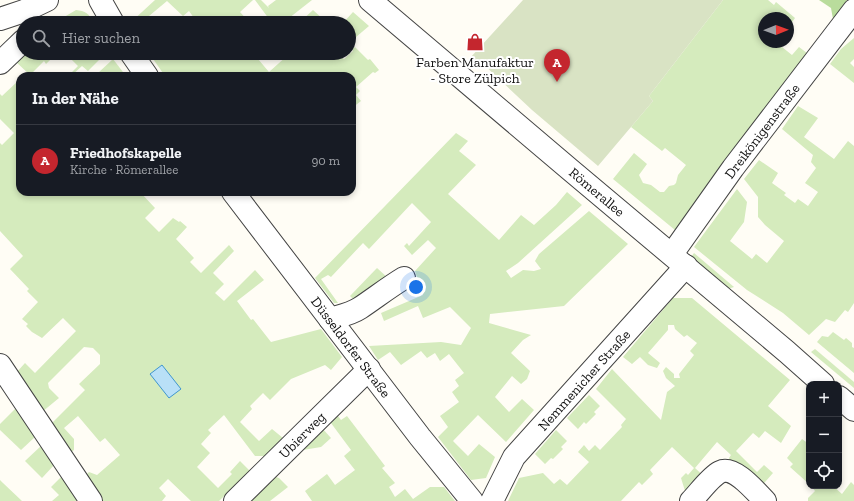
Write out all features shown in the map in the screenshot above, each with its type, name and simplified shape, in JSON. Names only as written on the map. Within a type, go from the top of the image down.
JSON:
[{"type":"street","points":[[27,16],[47,0]]},
{"type":"street","points":[[100,0],[109,16]]},
{"type":"street","name":"Römerallee","points":[[370,0],[820,381]]},
{"type":"street","name":"Dreikönigenstraße","points":[[679,260],[733,168],[854,10]]},
{"type":"street","points":[[0,19],[16,18]]},
{"type":"street","points":[[0,63],[16,48]]},
{"type":"street","points":[[136,60],[144,72]]},
{"type":"street","name":"Düsseldorfer Straße","points":[[236,196],[420,437],[472,501]]},
{"type":"street","name":"Nemmenicher Straße","points":[[492,501],[514,457],[679,260]]},
{"type":"street","points":[[330,320],[359,308],[383,290],[404,278]]},
{"type":"street","points":[[0,365],[91,501]]},
{"type":"street","name":"Ubierweg","points":[[235,501],[369,370]]},
{"type":"street","points":[[842,400],[854,410]]},
{"type":"street","points":[[691,501],[718,473],[727,470],[734,472],[765,501]]},
{"type":"green space","points":[[155,0],[253,0],[240,12],[244,16],[193,16],[189,11],[183,16],[167,1],[149,16],[138,16]]},
{"type":"green space","points":[[255,0],[261,0],[269,8],[268,6],[276,0],[312,0],[292,16],[267,16]]},
{"type":"green space","points":[[523,0],[723,0],[649,96],[653,101],[598,166],[532,110],[481,62],[478,65],[470,58]]},
{"type":"green space","points":[[723,0],[768,0],[774,5],[776,2],[788,12],[758,12],[758,48],[783,48],[792,55],[799,47],[807,53],[675,230],[613,179],[634,153],[647,164],[639,175],[643,183],[651,185],[660,192],[664,192],[669,186],[676,183],[678,175],[686,165],[665,148],[662,151],[631,127],[653,101],[649,96]]},
{"type":"green space","points":[[819,0],[847,0],[833,19],[831,8]]},
{"type":"green space","points":[[76,10],[87,13],[89,16],[66,16]]},
{"type":"green space","points":[[313,10],[320,16],[307,16]]},
{"type":"green space","points":[[353,12],[369,26],[356,37],[356,16],[349,16]]},
{"type":"green space","points":[[854,38],[854,59],[850,63],[854,67],[854,83],[830,64],[841,49]]},
{"type":"green space","points":[[356,48],[368,60],[370,59],[379,70],[375,73],[373,72],[356,87],[356,72],[269,72],[282,60],[356,60]]},
{"type":"green space","points":[[50,60],[46,64],[44,61],[33,72],[27,72],[15,61]]},
{"type":"green space","points":[[72,60],[99,60],[88,71],[82,66],[75,72],[72,72],[78,66]]},
{"type":"green space","points":[[114,60],[123,72],[99,72]]},
{"type":"green space","points":[[154,60],[256,60],[259,60],[269,72],[162,72]]},
{"type":"green space","points":[[16,83],[16,196],[144,196],[155,208],[145,218],[159,232],[173,218],[179,222],[180,221],[187,227],[176,239],[194,258],[190,262],[201,273],[229,245],[234,251],[213,273],[224,284],[215,293],[224,301],[255,270],[264,280],[237,301],[251,320],[253,319],[271,342],[321,329],[342,357],[331,370],[325,365],[291,379],[270,400],[263,393],[250,406],[252,409],[240,422],[259,441],[272,429],[283,438],[265,456],[255,456],[224,415],[208,430],[211,433],[201,444],[210,453],[197,467],[218,488],[232,474],[230,472],[240,461],[250,471],[219,501],[191,501],[168,479],[159,488],[166,496],[162,501],[103,501],[85,476],[89,472],[97,475],[120,455],[105,438],[100,442],[78,416],[64,428],[74,439],[74,450],[70,453],[51,424],[85,390],[79,384],[100,364],[100,355],[93,348],[84,347],[48,383],[49,388],[59,398],[42,412],[16,373],[25,363],[35,373],[76,331],[63,318],[42,338],[32,332],[26,326],[28,324],[22,319],[38,302],[27,291],[29,289],[10,269],[23,256],[0,231],[0,143],[2,145],[14,133],[0,119],[0,94],[2,96]]},
{"type":"green space","points":[[356,87],[360,91],[356,95]]},
{"type":"green space","points":[[356,95],[361,101],[356,105]]},
{"type":"green space","points":[[798,106],[818,118],[804,137],[834,159],[848,141],[854,146],[854,303],[848,312],[845,310],[835,322],[826,319],[809,335],[783,313],[747,290],[694,247],[737,189],[747,202],[744,222],[730,241],[752,259],[756,254],[767,263],[784,241],[758,217],[758,197],[744,179],[759,160],[778,173],[772,183],[786,193],[784,195],[795,203],[798,199],[808,206],[818,192],[805,183],[816,168],[811,162],[813,155],[782,129]]},
{"type":"green space","points":[[456,133],[468,141],[459,151],[476,165],[448,194],[499,240],[521,215],[534,225],[556,205],[567,192],[582,205],[518,263],[506,271],[511,278],[523,270],[534,271],[541,269],[535,261],[539,254],[589,211],[628,244],[564,306],[490,314],[489,323],[531,335],[523,340],[511,353],[530,371],[527,379],[521,384],[512,376],[495,397],[509,412],[522,399],[534,410],[506,442],[478,415],[453,441],[468,456],[479,444],[495,457],[486,478],[471,480],[438,437],[448,427],[440,416],[459,402],[452,392],[459,386],[455,380],[464,373],[449,354],[440,361],[435,353],[427,358],[421,351],[401,365],[390,352],[378,360],[369,346],[441,342],[461,345],[471,328],[450,307],[423,318],[418,306],[384,321],[381,313],[423,295],[415,271],[436,248],[428,240],[412,255],[404,246],[407,243],[409,246],[431,222],[412,203],[369,249],[363,243],[331,277],[328,275],[321,279],[338,303],[334,303],[315,278]]},
{"type":"green space","points":[[694,253],[734,287],[728,289],[691,257]]},
{"type":"green space","points":[[377,268],[388,278],[355,301],[350,296]]},
{"type":"green space","points":[[673,298],[692,298],[790,380],[768,406],[791,426],[781,443],[765,431],[759,438],[753,433],[736,451],[757,472],[764,465],[773,473],[759,489],[730,462],[729,458],[731,455],[717,442],[695,468],[706,478],[690,496],[685,491],[681,478],[686,473],[688,475],[694,468],[672,447],[650,470],[653,474],[642,485],[639,482],[621,501],[508,501],[519,478],[543,473],[554,484],[560,479],[567,485],[589,462],[578,452],[584,445],[589,451],[595,445],[600,450],[622,427],[621,425],[626,419],[596,389],[612,369],[661,420],[667,392],[675,386],[666,378],[663,371],[666,367],[674,374],[674,378],[680,378],[679,374],[694,355],[690,351],[697,343],[687,335],[684,337],[675,329],[674,325],[668,325],[668,330],[648,353],[660,363],[657,368],[648,365],[640,357],[632,364],[623,357]]},
{"type":"green space","points":[[833,332],[844,340],[846,338],[852,343],[852,347],[854,348],[854,373],[817,342],[822,336],[828,337]]},
{"type":"green space","points":[[815,349],[854,382],[854,388],[811,352]]},
{"type":"green space","points":[[589,395],[600,406],[594,412],[596,414],[586,424],[584,422],[578,429],[567,418]]},
{"type":"green space","points":[[16,408],[36,436],[21,450],[0,430],[0,424]]},
{"type":"green space","points":[[335,412],[341,420],[347,416],[385,466],[382,468],[395,483],[389,487],[395,497],[405,489],[413,499],[430,487],[444,487],[455,501],[312,501],[305,491],[327,474],[335,485],[355,470],[344,456],[351,450],[328,419]]},
{"type":"green space","points":[[321,427],[331,438],[321,447],[297,451]]},
{"type":"green space","points":[[556,430],[567,441],[561,447],[563,449],[553,459],[551,458],[545,464],[535,454]]},
{"type":"green space","points":[[802,439],[806,442],[806,481],[790,467],[793,464],[787,458]]},
{"type":"green space","points":[[42,445],[55,464],[42,478],[25,461]]},
{"type":"green space","points":[[62,476],[80,501],[52,501],[59,495],[51,487]]},
{"type":"green space","points":[[273,476],[279,478],[288,487],[270,501],[248,501]]},
{"type":"green space","points":[[0,480],[3,483],[22,501],[0,501]]},
{"type":"green space","points":[[851,482],[854,485],[854,501],[808,501],[808,498],[815,491],[813,489],[836,489],[842,494]]},
{"type":"water","points":[[162,365],[181,389],[169,398],[150,374]]},
{"type":"place","name":"Farben Manufaktur - Store Zülpich","points":[[475,42]]},
{"type":"place","name":"Friedhofskapelle","points":[[557,82]]}]
